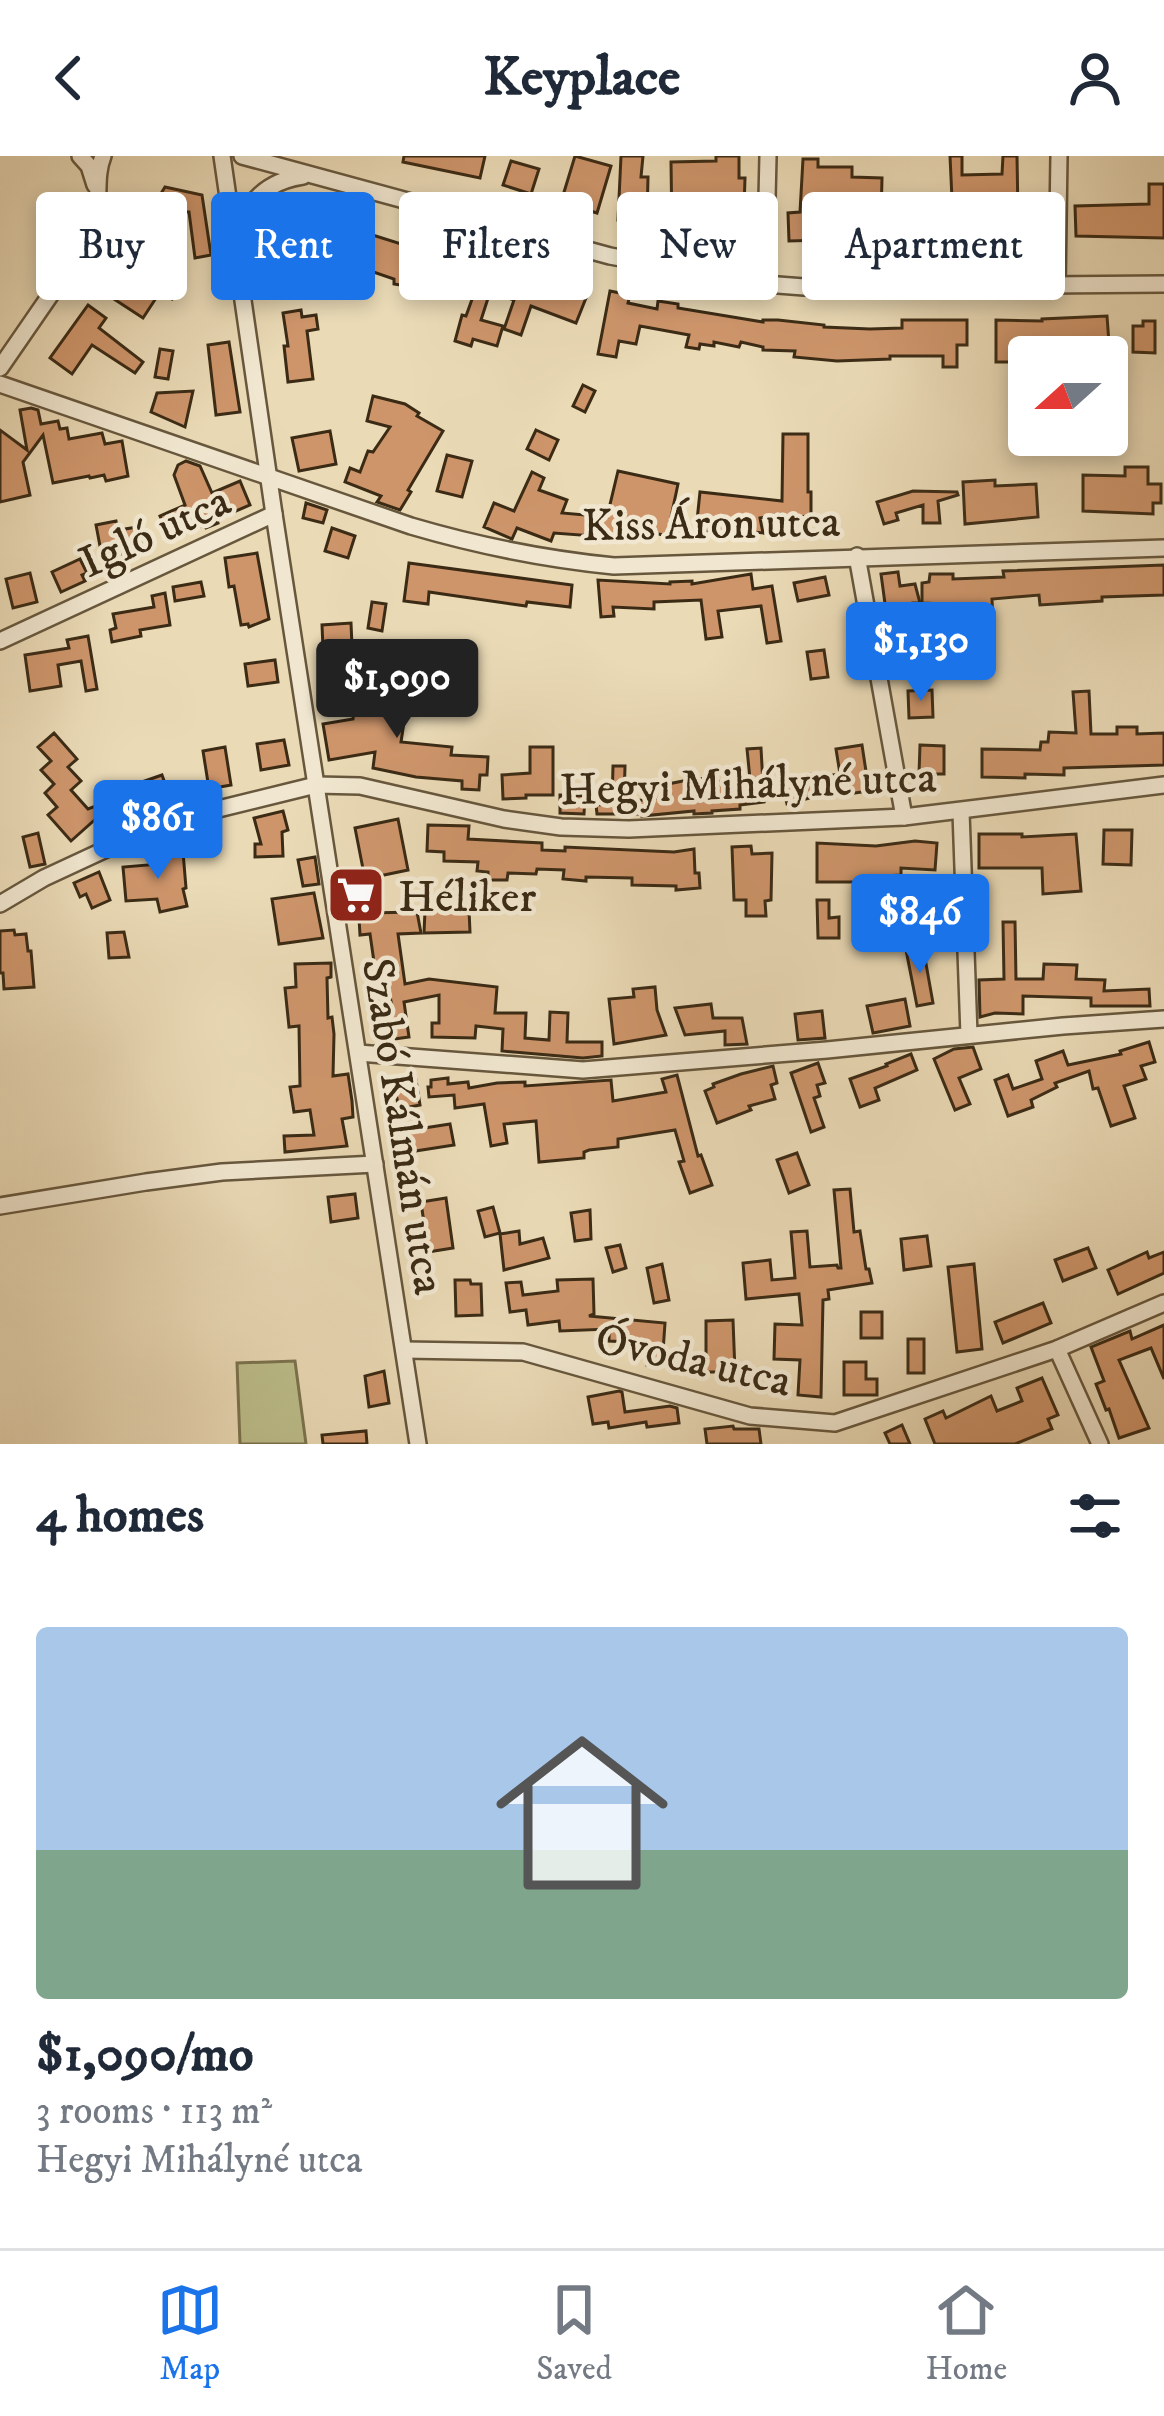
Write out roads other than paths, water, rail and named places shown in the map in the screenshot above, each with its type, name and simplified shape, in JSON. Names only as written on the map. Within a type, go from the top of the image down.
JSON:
[{"type":"street","points":[[80,156],[96,187]]},
{"type":"street","points":[[0,368],[82,249],[96,215],[103,156]]},
{"type":"street","name":"Szabó Kálmán utca","points":[[222,156],[227,192]]},
{"type":"street","points":[[242,156],[617,257]]},
{"type":"street","points":[[767,192],[768,156]]},
{"type":"street","points":[[1059,156],[1059,192]]},
{"type":"street","points":[[262,192],[310,174]]},
{"type":"street","points":[[1065,285],[1164,284]]},
{"type":"street","name":"Szabó Kálmán utca","points":[[243,300],[418,1444]]},
{"type":"street","name":"Kiss Áron utca","points":[[0,384],[412,526],[544,559],[614,566],[1164,548]]},
{"type":"street","name":"Igló utca","points":[[0,641],[274,514]]},
{"type":"street","points":[[857,556],[904,818]]},
{"type":"street","name":"Hegyi Mihályné utca","points":[[0,904],[115,845],[202,813],[316,785],[360,786],[452,810],[561,827],[629,829],[904,818],[1164,785]]},
{"type":"street","points":[[961,812],[969,1035]]},
{"type":"street","points":[[358,1053],[583,1070],[1164,1019]]},
{"type":"street","points":[[0,1206],[222,1172],[375,1164]]},
{"type":"street","name":"Óvoda utca","points":[[404,1349],[523,1352],[750,1416],[835,1423],[1057,1348],[1164,1303]]},
{"type":"street","points":[[1057,1348],[1100,1444]]},
{"type":"place","name":"Héliker","points":[[356,895]]}]
